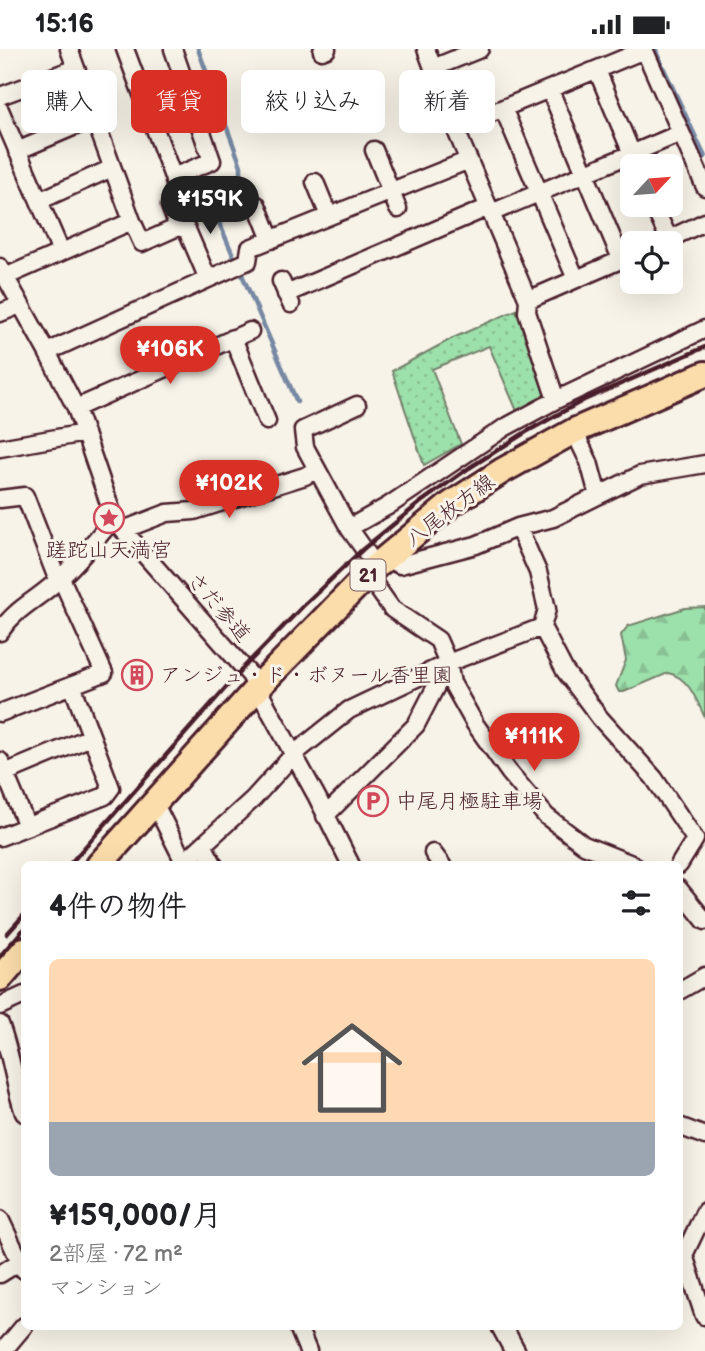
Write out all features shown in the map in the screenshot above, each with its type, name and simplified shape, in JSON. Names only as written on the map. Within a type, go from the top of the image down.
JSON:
[{"type":"main road","name":"八尾枚方線","points":[[102,861],[258,687],[376,566],[451,504],[502,471],[574,431],[705,374]]},
{"type":"main road","points":[[0,978],[21,954]]},
{"type":"street","points":[[0,96],[76,68],[69,49]]},
{"type":"street","points":[[125,49],[133,70]]},
{"type":"street","points":[[426,49],[433,68],[480,49]]},
{"type":"street","points":[[495,111],[597,71],[644,49],[705,187]]},
{"type":"street","points":[[180,52],[184,70]]},
{"type":"street","points":[[597,71],[632,154]]},
{"type":"street","points":[[550,90],[585,174],[620,243]]},
{"type":"street","points":[[503,108],[576,279]]},
{"type":"street","points":[[0,110],[61,252]]},
{"type":"street","points":[[17,151],[59,133]]},
{"type":"street","points":[[100,133],[142,243],[178,227],[187,230],[208,279]]},
{"type":"street","points":[[156,133],[176,190],[170,206],[178,227]]},
{"type":"street","points":[[173,177],[212,161],[202,133]]},
{"type":"street","points":[[457,133],[528,300],[527,312],[556,400]]},
{"type":"street","points":[[644,154],[681,133]]},
{"type":"street","points":[[374,151],[398,209]]},
{"type":"street","points":[[47,352],[248,261],[250,248],[469,160]]},
{"type":"street","points":[[286,293],[420,243],[490,210],[585,174],[620,164]]},
{"type":"street","points":[[39,201],[113,168]]},
{"type":"street","points":[[315,181],[329,216]]},
{"type":"street","points":[[257,205],[271,240]]},
{"type":"street","points":[[3,272],[61,252],[132,221]]},
{"type":"street","points":[[683,232],[705,222]]},
{"type":"street","points":[[528,300],[620,260]]},
{"type":"street","name":"さだ参道","points":[[3,272],[76,408],[119,524],[244,667],[258,687],[290,759],[317,797],[349,861]]},
{"type":"street","points":[[0,313],[20,305]]},
{"type":"street","points":[[349,528],[388,506],[504,428],[556,400],[705,329]]},
{"type":"street","points":[[76,408],[250,331]]},
{"type":"street","points":[[233,338],[267,421]]},
{"type":"street","points":[[357,405],[303,430],[305,447],[349,528],[376,566],[392,609],[438,639],[449,663],[452,683],[475,724],[509,772],[546,815],[584,845],[624,861]]},
{"type":"street","points":[[574,431],[589,462],[598,495]]},
{"type":"street","points":[[0,449],[85,433]]},
{"type":"street","points":[[376,566],[400,565],[476,545],[518,527],[553,518],[640,475],[705,464]]},
{"type":"street","points":[[2,623],[60,579],[119,524],[167,513],[194,511],[305,476],[317,469]]},
{"type":"street","points":[[0,499],[25,496],[104,673],[0,713]]},
{"type":"street","points":[[518,527],[538,572],[547,609],[542,627],[565,671],[600,717],[654,778],[691,831],[695,839],[681,861]]},
{"type":"street","points":[[185,861],[253,799],[290,759],[349,710],[449,663],[542,627]]},
{"type":"street","points":[[325,815],[416,725],[449,663]]},
{"type":"street","points":[[0,837],[105,796],[111,788],[72,685]]},
{"type":"street","points":[[27,826],[2,770],[91,737]]},
{"type":"street","points":[[154,802],[182,861]]},
{"type":"street","points":[[203,845],[212,861]]},
{"type":"street","points":[[683,894],[705,921]]},
{"type":"street","points":[[683,989],[705,976]]},
{"type":"street","points":[[0,1006],[21,996]]},
{"type":"street","points":[[0,1024],[21,1104]]},
{"type":"street","points":[[683,1128],[705,1136]]},
{"type":"street","points":[[704,1315],[684,1255],[705,1211]]},
{"type":"street","points":[[0,1219],[21,1258]]},
{"type":"street","points":[[0,1274],[21,1264]]},
{"type":"street","points":[[3,1351],[21,1330]]},
{"type":"street","points":[[299,1330],[308,1351]]},
{"type":"street","points":[[504,1330],[514,1351]]},
{"type":"green space","points":[[516,310],[545,396],[517,411],[489,346],[432,369],[461,444],[424,465],[392,371],[453,338]]},
{"type":"green space","points":[[705,607],[705,718],[687,685],[675,675],[668,673],[619,692],[616,686],[626,660],[621,635],[628,626],[685,608]]},
{"type":"waterway","points":[[198,49],[241,166],[241,180],[214,193],[209,199],[236,262]]},
{"type":"waterway","points":[[656,49],[705,157]]},
{"type":"waterway","points":[[240,270],[297,402]]},
{"type":"railway","points":[[73,861],[244,667],[363,549],[421,502],[526,432],[584,400],[705,347]]},
{"type":"railway","points":[[7,934],[21,918]]},
{"type":"railway","points":[[0,956],[21,932]]},
{"type":"place","name":"蹉跎山天満宮","points":[[109,518]]},
{"type":"place","name":"アンジュ・ド・ボヌール香里園","points":[[137,675]]},
{"type":"place","name":"中尾月極駐車場","points":[[373,801]]}]
